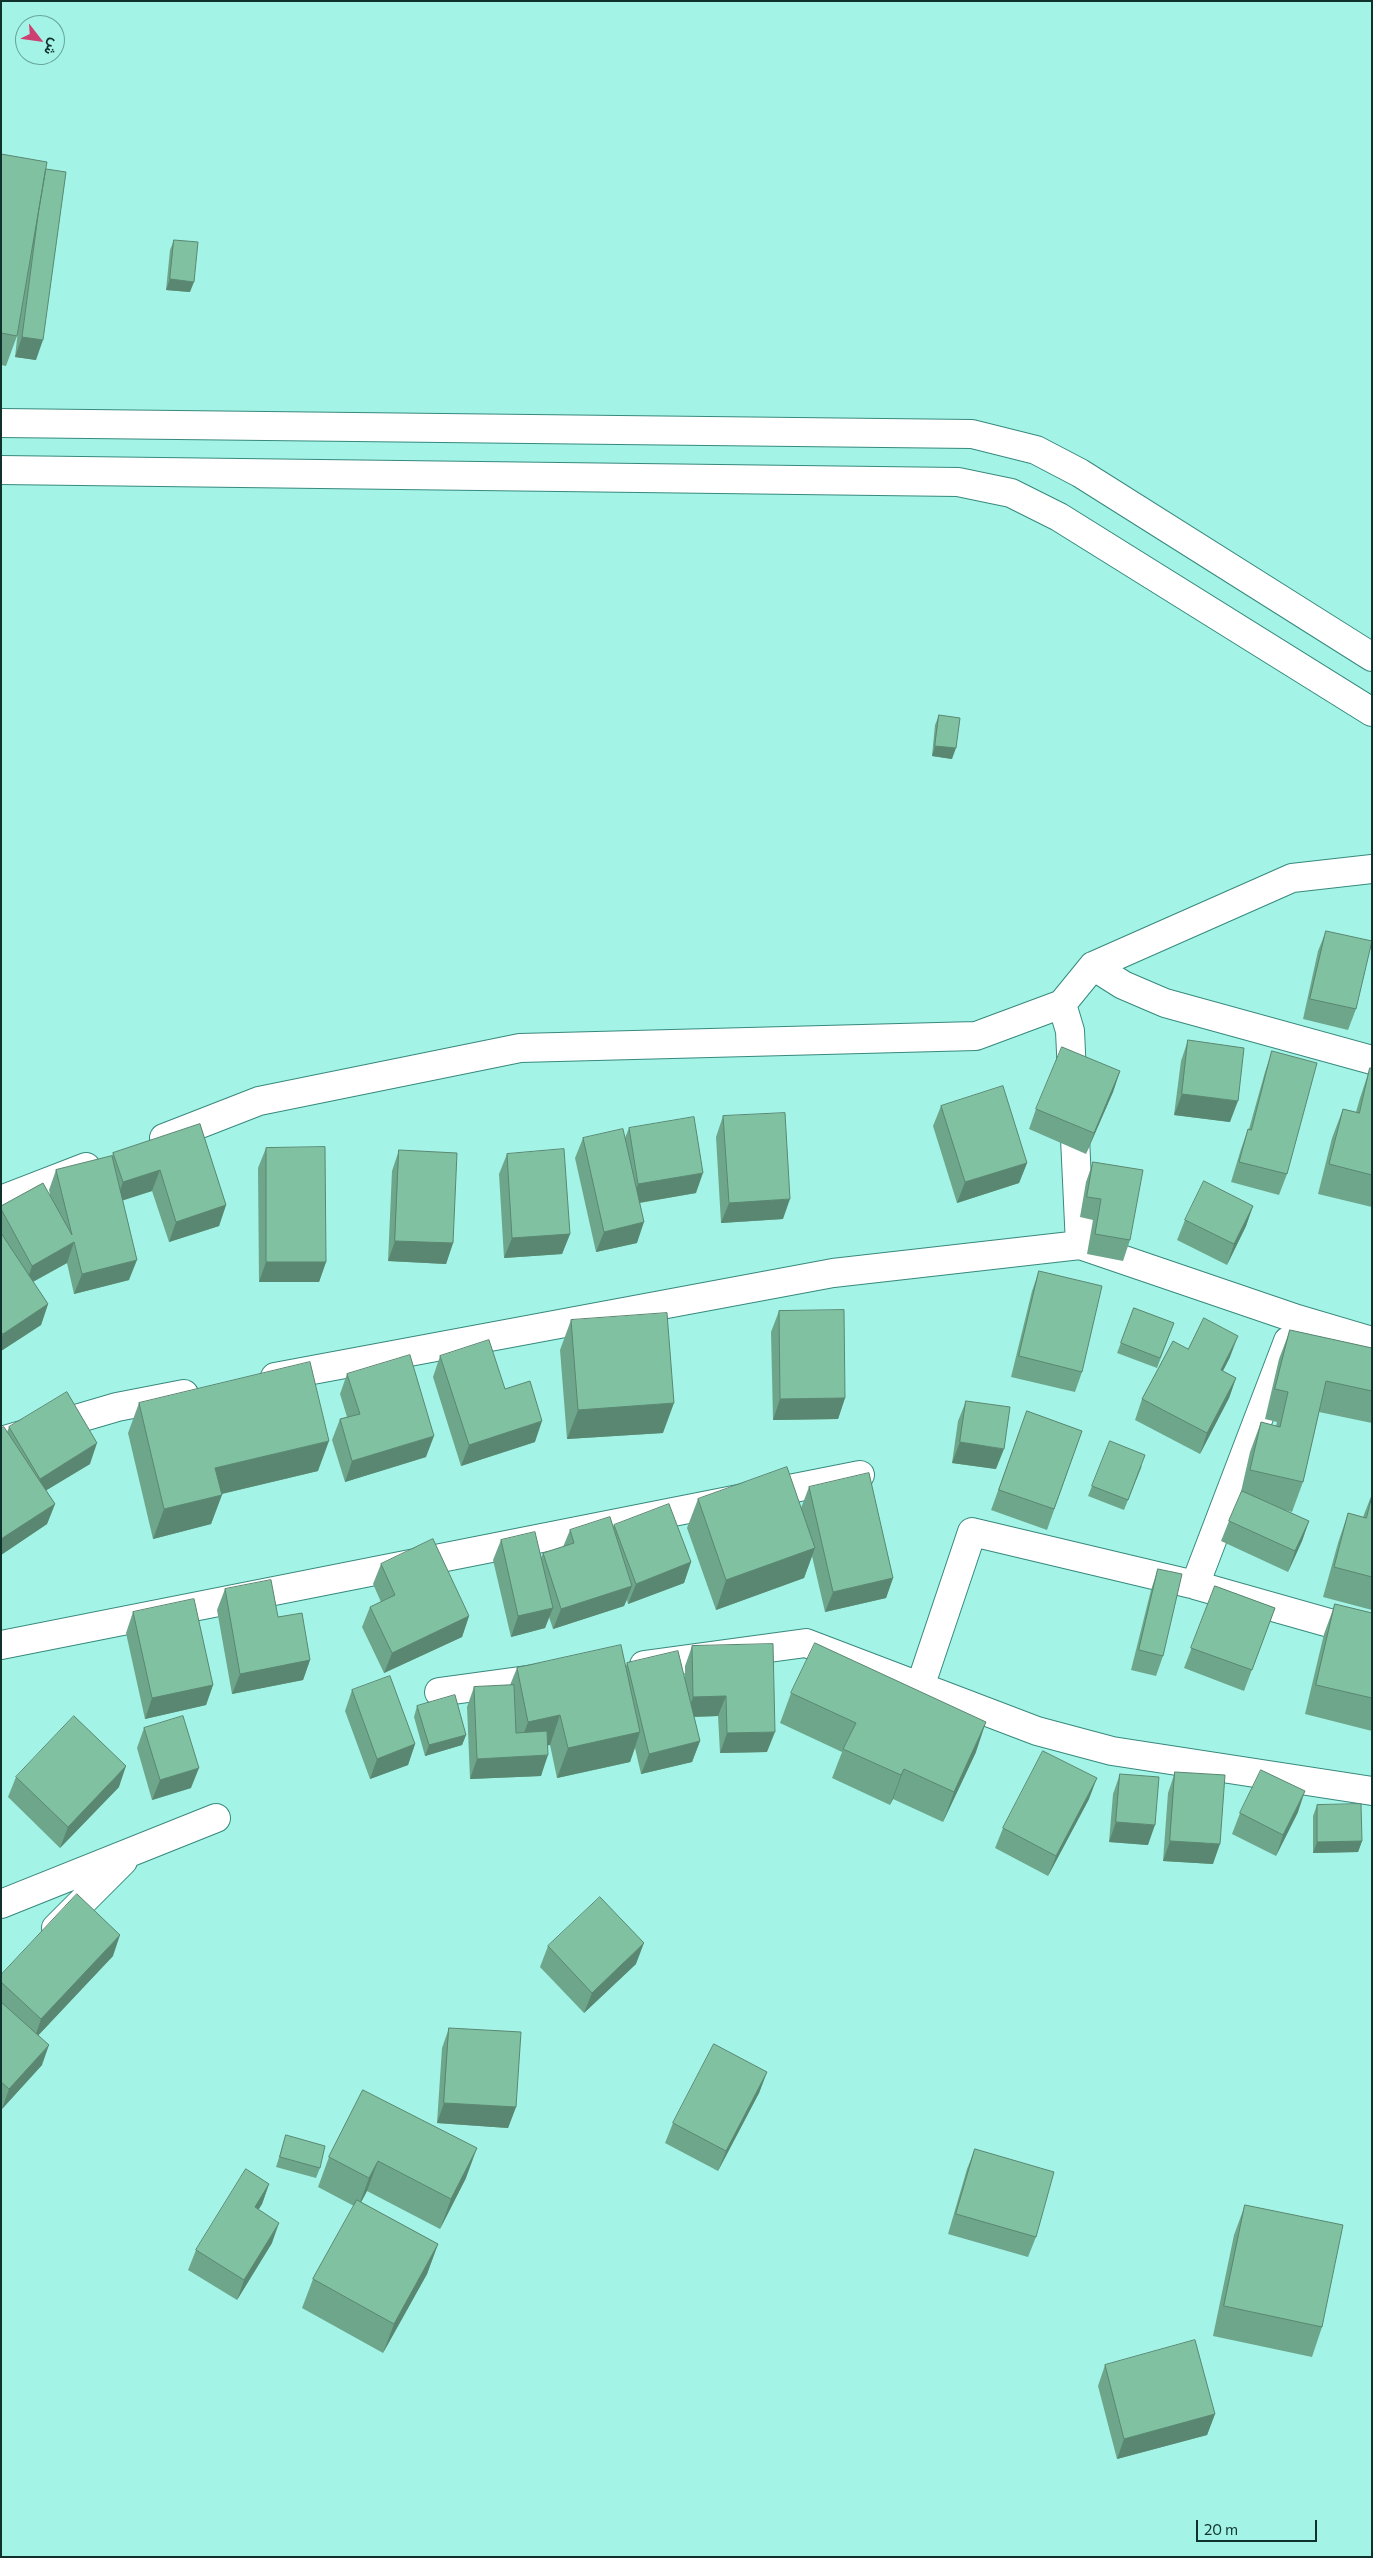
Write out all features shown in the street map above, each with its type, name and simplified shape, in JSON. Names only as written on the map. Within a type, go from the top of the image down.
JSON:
[{"type":"street","points":[[1,423],[972,434],[1036,450],[1080,473],[1372,657]]},
{"type":"street","points":[[1,470],[958,482],[1011,493],[1059,517],[1372,712]]},
{"type":"street","points":[[140,1147],[259,1101],[520,1048],[976,1036],[1062,1004],[1093,966],[1292,878],[1372,869]]},
{"type":"street","points":[[1093,966],[1123,985],[1165,1003],[1372,1060]]},
{"type":"street","points":[[1062,1004],[1070,1031],[1080,1245]]},
{"type":"street","points":[[1,1200],[112,1158]]},
{"type":"street","points":[[255,1381],[833,1273],[1080,1245],[1297,1319],[1372,1341]]},
{"type":"street","points":[[1195,1585],[1297,1319]]},
{"type":"street","points":[[1,1441],[118,1406],[206,1390]]},
{"type":"street","points":[[1,1645],[860,1475]]},
{"type":"street","points":[[920,1686],[972,1532],[1195,1585],[1372,1634]]},
{"type":"street","points":[[617,1668],[806,1643],[1037,1731],[1112,1751],[1372,1791]]},
{"type":"street","points":[[439,1692],[578,1674]]},
{"type":"street","points":[[1,1904],[216,1818]]},
{"type":"street","points":[[42,1943],[131,1853]]},
{"type":"building","points":[[1,154],[47,162],[17,336],[1,333]]},
{"type":"building","points":[[46,169],[66,172],[43,340],[22,337]]},
{"type":"building","points":[[174,240],[198,242],[194,282],[170,279]]},
{"type":"building","points":[[939,715],[960,718],[956,748],[935,746]]},
{"type":"building","points":[[1326,931],[1372,941],[1356,1009],[1310,999]]},
{"type":"building","points":[[1188,1040],[1244,1048],[1238,1101],[1182,1094]]},
{"type":"building","points":[[1062,1047],[1120,1071],[1094,1133],[1036,1109]]},
{"type":"building","points":[[1272,1051],[1317,1063],[1287,1174],[1239,1162],[1248,1129],[1251,1130]]},
{"type":"building","points":[[1370,1068],[1372,1068],[1372,1175],[1329,1164],[1343,1109],[1359,1113]]},
{"type":"building","points":[[1003,1086],[1027,1163],[965,1182],[941,1106]]},
{"type":"building","points":[[785,1113],[790,1199],[729,1203],[723,1116]]},
{"type":"building","points":[[694,1117],[703,1173],[638,1184],[629,1128]]},
{"type":"building","points":[[200,1124],[226,1205],[176,1222],[160,1170],[123,1182],[113,1153]]},
{"type":"building","points":[[623,1129],[644,1222],[604,1232],[583,1138]]},
{"type":"building","points":[[325,1147],[326,1262],[266,1262],[266,1148]]},
{"type":"building","points":[[564,1149],[570,1234],[512,1238],[507,1154]]},
{"type":"building","points":[[399,1150],[457,1153],[453,1243],[395,1241]]},
{"type":"building","points":[[112,1156],[137,1260],[82,1274],[74,1242],[32,1266],[1,1206],[43,1183],[72,1235],[56,1170]]},
{"type":"building","points":[[1093,1162],[1143,1170],[1130,1240],[1095,1234],[1101,1199],[1087,1197]]},
{"type":"building","points":[[1204,1181],[1253,1206],[1234,1244],[1185,1220]]},
{"type":"building","points":[[1,1233],[48,1304],[3,1334],[1,1332]]},
{"type":"building","points":[[1039,1271],[1102,1286],[1082,1372],[1019,1356]]},
{"type":"building","points":[[1134,1308],[1174,1323],[1160,1358],[1121,1343]]},
{"type":"building","points":[[844,1310],[845,1398],[780,1399],[779,1311]]},
{"type":"building","points":[[667,1313],[674,1403],[578,1410],[571,1320]]},
{"type":"building","points":[[1204,1318],[1238,1336],[1221,1370],[1236,1378],[1207,1433],[1142,1399],[1173,1341],[1188,1349]]},
{"type":"building","points":[[1290,1330],[1372,1348],[1372,1391],[1326,1381],[1303,1482],[1250,1470],[1261,1422],[1280,1427],[1288,1392],[1275,1389]]},
{"type":"building","points":[[489,1340],[505,1389],[530,1381],[542,1421],[469,1445],[440,1356]]},
{"type":"building","points":[[410,1355],[434,1436],[352,1461],[340,1419],[360,1414],[347,1374]]},
{"type":"building","points":[[310,1362],[329,1441],[215,1468],[222,1495],[164,1509],[139,1403]]},
{"type":"building","points":[[67,1392],[97,1443],[40,1479],[9,1427]]},
{"type":"building","points":[[966,1401],[1010,1407],[1004,1449],[960,1442]]},
{"type":"building","points":[[1027,1411],[1082,1431],[1054,1509],[999,1490]]},
{"type":"building","points":[[4,1427],[55,1504],[1,1539],[1,1428]]},
{"type":"building","points":[[1110,1441],[1145,1455],[1128,1500],[1092,1486]]},
{"type":"building","points":[[787,1467],[815,1548],[726,1580],[698,1499]]},
{"type":"building","points":[[869,1473],[893,1578],[833,1592],[809,1487]]},
{"type":"building","points":[[1242,1491],[1309,1521],[1295,1551],[1229,1521]]},
{"type":"building","points":[[1372,1496],[1372,1577],[1334,1567],[1348,1513],[1366,1518]]},
{"type":"building","points":[[669,1504],[691,1562],[636,1584],[614,1525]]},
{"type":"building","points":[[610,1517],[632,1586],[561,1609],[543,1553],[574,1543],[570,1530]]},
{"type":"building","points":[[535,1532],[553,1608],[518,1616],[501,1540]]},
{"type":"building","points":[[433,1539],[469,1616],[392,1653],[370,1607],[395,1595],[381,1564]]},
{"type":"building","points":[[1158,1569],[1182,1574],[1163,1656],[1139,1650]]},
{"type":"building","points":[[271,1580],[278,1617],[302,1613],[310,1660],[240,1674],[225,1589]]},
{"type":"building","points":[[1215,1586],[1275,1608],[1252,1670],[1191,1648]]},
{"type":"building","points":[[194,1599],[213,1685],[152,1698],[133,1612]]},
{"type":"building","points":[[1335,1604],[1372,1613],[1372,1698],[1316,1685]]},
{"type":"building","points":[[815,1643],[986,1722],[954,1792],[904,1769],[901,1775],[843,1749],[856,1723],[791,1693]]},
{"type":"building","points":[[773,1644],[775,1732],[727,1733],[726,1696],[693,1697],[692,1646]]},
{"type":"building","points":[[621,1645],[640,1732],[568,1748],[560,1715],[528,1722],[517,1668]]},
{"type":"building","points":[[678,1651],[700,1741],[649,1754],[627,1663]]},
{"type":"building","points":[[390,1676],[415,1744],[377,1759],[352,1690]]},
{"type":"building","points":[[514,1685],[516,1733],[547,1731],[548,1755],[477,1759],[474,1687]]},
{"type":"building","points":[[455,1695],[466,1735],[429,1745],[417,1706]]},
{"type":"building","points":[[74,1716],[126,1766],[68,1827],[16,1777]]},
{"type":"building","points":[[183,1716],[199,1768],[160,1780],[144,1728]]},
{"type":"building","points":[[1043,1751],[1097,1778],[1056,1856],[1003,1828]]},
{"type":"building","points":[[1261,1770],[1305,1791],[1283,1835],[1240,1813]]},
{"type":"building","points":[[1175,1772],[1225,1775],[1220,1844],[1170,1841]]},
{"type":"building","points":[[1120,1774],[1159,1777],[1155,1825],[1116,1822]]},
{"type":"building","points":[[1361,1804],[1362,1841],[1317,1842],[1317,1805]]},
{"type":"building","points":[[77,1894],[120,1935],[41,2019],[1,1982],[1,1975]]},
{"type":"building","points":[[600,1897],[644,1943],[592,1993],[548,1946]]},
{"type":"building","points":[[1,2002],[49,2045],[9,2089],[1,2082]]},
{"type":"building","points":[[449,2028],[521,2032],[516,2107],[444,2103]]},
{"type":"building","points":[[714,2044],[767,2072],[726,2151],[673,2123]]},
{"type":"building","points":[[363,2090],[477,2148],[451,2199],[378,2161],[369,2178],[329,2157]]},
{"type":"building","points":[[286,2135],[325,2146],[320,2168],[280,2157]]},
{"type":"building","points":[[975,2149],[1054,2172],[1036,2237],[956,2214]]},
{"type":"building","points":[[246,2169],[269,2184],[255,2207],[279,2223],[244,2280],[196,2250]]},
{"type":"building","points":[[357,2200],[438,2244],[394,2324],[313,2279]]},
{"type":"building","points":[[1245,2205],[1343,2225],[1322,2327],[1224,2306]]},
{"type":"building","points":[[1195,2340],[1215,2414],[1124,2439],[1105,2365]]}]
